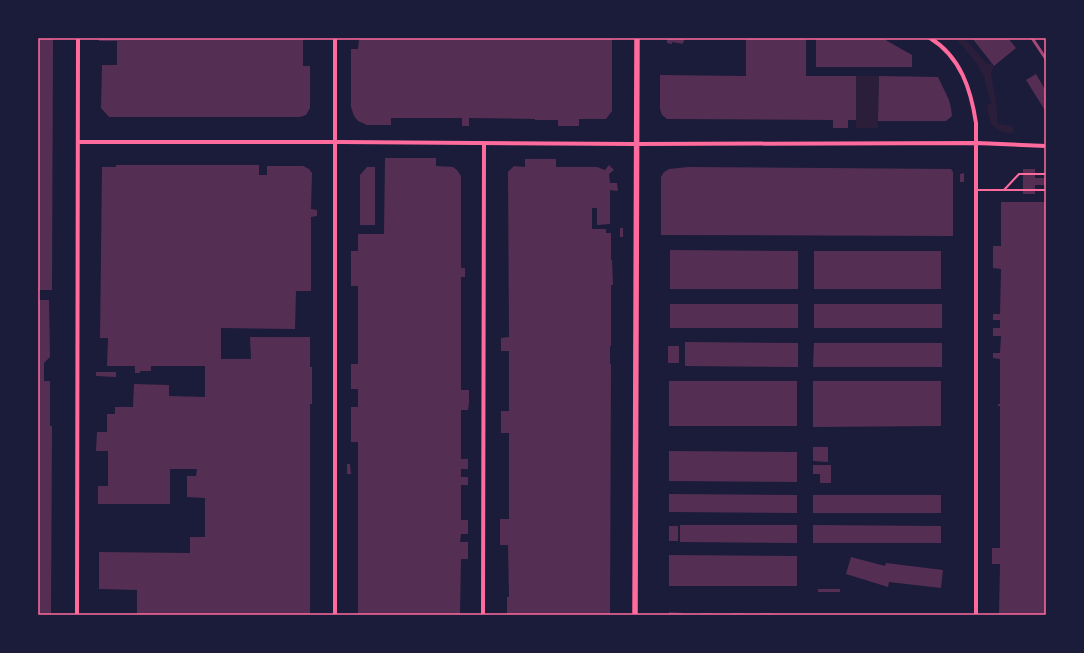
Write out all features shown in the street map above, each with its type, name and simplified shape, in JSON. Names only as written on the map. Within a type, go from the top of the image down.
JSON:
[{"type":"street","points":[[77,615],[78,38]]},
{"type":"street","points":[[335,38],[335,615]]},
{"type":"street","points":[[635,615],[637,38]]},
{"type":"street","points":[[930,38],[936,42],[953,60],[966,80],[973,101],[976,123],[976,615]]},
{"type":"street","points":[[78,142],[335,142],[484,144],[977,143],[1046,146]]},
{"type":"street","points":[[483,615],[484,144]]},
{"type":"lane","points":[[1004,190],[1019,174],[1046,174]]},
{"type":"lane","points":[[977,190],[1046,190]]},
{"type":"shaded area","points":[[956,38],[962,38],[964,41],[966,40],[987,64],[991,64],[994,67],[991,73],[998,124],[1013,126],[1013,133],[1000,131],[993,126],[988,112],[987,105],[991,103],[984,77],[977,64]]},
{"type":"shaded area","points":[[856,76],[879,76],[878,128],[856,128]]},
{"type":"building","points":[[38,38],[53,38],[52,290],[38,290]]},
{"type":"building","points":[[99,38],[303,38],[303,66],[310,66],[310,108],[306,115],[300,117],[109,117],[101,108],[102,65],[117,65],[117,41],[99,41]]},
{"type":"building","points":[[359,38],[612,38],[612,111],[606,119],[579,119],[579,126],[558,126],[558,120],[469,118],[469,126],[462,126],[462,118],[391,118],[391,125],[367,125],[358,121],[354,116],[351,107],[351,49],[358,49]]},
{"type":"building","points":[[667,38],[684,38],[684,42],[683,44],[672,42],[672,44],[667,43]]},
{"type":"building","points":[[746,38],[806,38],[806,76],[856,76],[856,120],[848,120],[848,128],[833,128],[833,120],[667,119],[662,115],[660,109],[660,75],[746,76]]},
{"type":"building","points":[[816,38],[882,38],[912,55],[912,67],[816,67]]},
{"type":"building","points":[[972,38],[1008,38],[1016,48],[994,66]]},
{"type":"building","points":[[1036,74],[1046,91],[1046,112],[1026,80]]},
{"type":"building","points":[[879,76],[938,77],[949,100],[952,116],[946,121],[878,121]]},
{"type":"building","points":[[385,158],[436,158],[436,166],[453,167],[461,176],[461,268],[465,268],[465,277],[461,277],[461,390],[469,390],[469,403],[468,410],[461,410],[461,459],[468,459],[468,469],[461,469],[461,477],[468,477],[468,485],[461,485],[461,520],[468,520],[468,534],[461,534],[460,542],[468,542],[468,559],[461,559],[460,615],[358,615],[358,442],[351,442],[351,407],[358,407],[358,389],[351,389],[351,364],[358,364],[358,286],[351,286],[351,251],[358,251],[358,234],[384,234]]},
{"type":"building","points":[[525,159],[556,159],[556,167],[597,167],[605,170],[609,165],[614,170],[609,174],[610,183],[617,183],[618,191],[610,190],[610,224],[597,225],[597,208],[592,208],[592,229],[606,229],[606,233],[611,233],[613,285],[611,285],[610,346],[610,615],[507,615],[507,597],[509,597],[508,545],[500,545],[500,519],[509,519],[509,433],[501,433],[501,411],[509,411],[509,351],[501,351],[501,338],[509,337],[508,172],[514,166],[525,167]]},
{"type":"building","points":[[116,165],[259,165],[259,175],[267,175],[267,166],[303,166],[309,169],[312,173],[311,209],[317,210],[317,216],[311,217],[311,291],[296,291],[295,329],[221,328],[221,359],[251,359],[250,337],[310,337],[312,404],[310,404],[310,615],[137,615],[137,590],[99,589],[99,552],[190,553],[190,537],[205,537],[205,498],[187,497],[187,476],[196,476],[197,469],[170,469],[170,504],[98,504],[98,486],[108,486],[108,451],[96,451],[97,432],[107,432],[107,414],[115,414],[115,407],[133,407],[134,384],[169,385],[169,396],[205,397],[205,366],[151,366],[151,371],[140,371],[140,373],[135,373],[135,366],[107,366],[108,338],[100,338],[102,167],[116,167]]},
{"type":"building","points":[[367,167],[375,167],[375,225],[360,225],[360,175]]},
{"type":"building","points":[[688,167],[951,169],[953,172],[953,236],[661,235],[661,177],[664,172],[669,169]]},
{"type":"building","points":[[1023,169],[1035,169],[1035,178],[1046,178],[1046,185],[1035,185],[1035,194],[1023,194]]},
{"type":"building","points":[[964,173],[964,182],[960,182],[960,174]]},
{"type":"building","points":[[1001,202],[1046,202],[1046,615],[999,615],[1000,564],[992,564],[992,548],[1000,548],[1000,406],[998,406],[998,404],[1000,404],[1000,359],[993,358],[993,353],[1000,353],[1001,336],[993,336],[993,328],[1000,328],[1000,320],[993,320],[993,314],[1000,314],[1001,269],[993,268],[993,246],[1001,246]]},
{"type":"building","points":[[620,228],[623,228],[623,237],[620,237]]},
{"type":"building","points":[[670,250],[798,251],[798,289],[670,289]]},
{"type":"building","points":[[814,251],[941,251],[941,289],[814,289]]},
{"type":"building","points":[[38,300],[49,300],[50,357],[44,363],[44,381],[50,381],[50,426],[52,426],[51,615],[38,615]]},
{"type":"building","points":[[670,304],[798,304],[798,328],[670,328]]},
{"type":"building","points":[[814,304],[942,304],[942,328],[814,328]]},
{"type":"building","points":[[685,342],[798,343],[798,367],[685,366]]},
{"type":"building","points":[[814,343],[942,343],[942,367],[813,367]]},
{"type":"building","points":[[668,346],[679,346],[679,363],[668,363]]},
{"type":"building","points":[[96,372],[116,372],[116,377],[96,376]]},
{"type":"building","points":[[669,381],[797,381],[797,426],[669,426]]},
{"type":"building","points":[[813,381],[941,381],[941,426],[813,427]]},
{"type":"building","points":[[813,447],[828,447],[828,462],[813,461]]},
{"type":"building","points":[[669,451],[797,452],[797,482],[669,481]]},
{"type":"building","points":[[347,464],[350,464],[351,474],[347,474]]},
{"type":"building","points":[[813,465],[831,465],[831,483],[820,483],[820,474],[813,474]]},
{"type":"building","points":[[669,494],[797,495],[797,513],[669,512]]},
{"type":"building","points":[[813,495],[941,495],[941,513],[813,513]]},
{"type":"building","points":[[680,525],[797,525],[797,543],[680,542]]},
{"type":"building","points":[[813,525],[941,526],[941,543],[813,543]]},
{"type":"building","points":[[669,526],[678,526],[678,541],[669,541]]},
{"type":"building","points":[[669,555],[797,556],[797,586],[669,586]]},
{"type":"building","points":[[851,557],[885,566],[886,563],[943,570],[941,588],[889,582],[888,587],[846,574]]},
{"type":"building","points":[[818,589],[840,589],[840,592],[818,592]]},
{"type":"building","points":[[669,612],[683,613],[683,615],[669,615]]},
{"type":"building","points":[[701,613],[713,613],[713,615],[701,615]]},
{"type":"building","points":[[731,613],[743,613],[743,615],[731,615]]},
{"type":"building","points":[[761,613],[773,613],[773,615],[761,615]]},
{"type":"railway","points":[[1032,38],[1046,59]]}]
